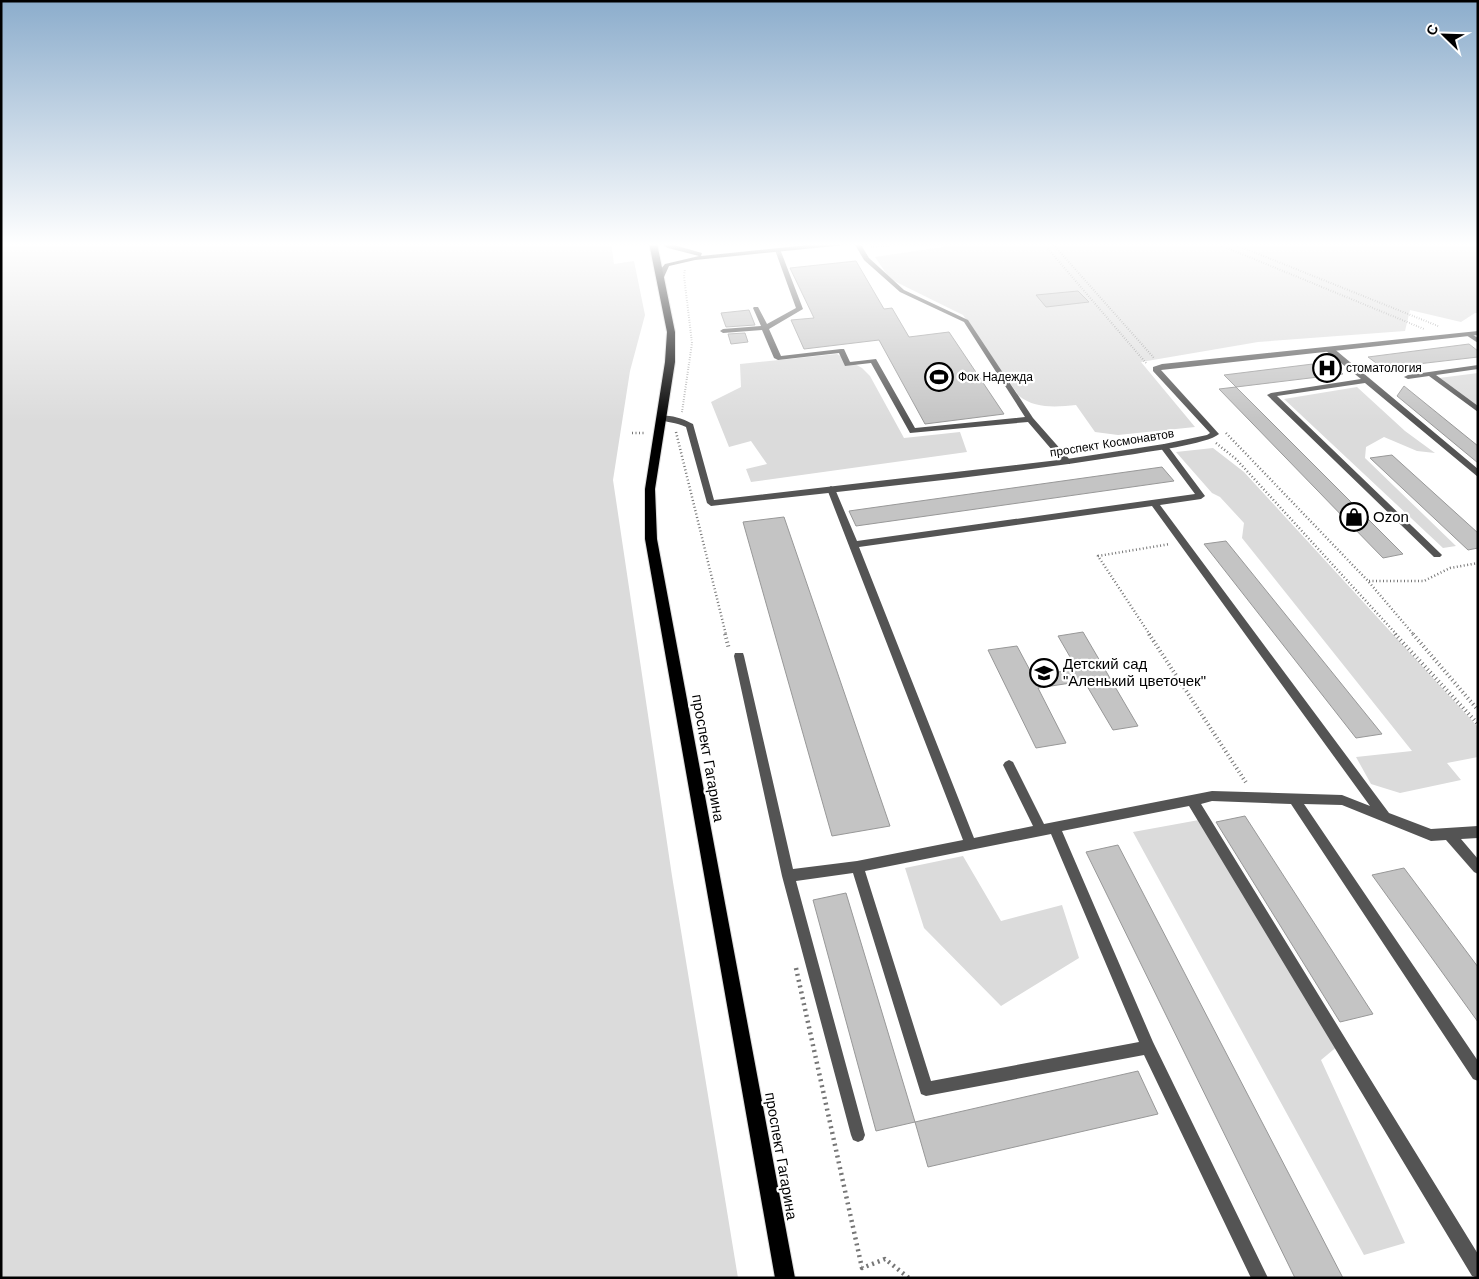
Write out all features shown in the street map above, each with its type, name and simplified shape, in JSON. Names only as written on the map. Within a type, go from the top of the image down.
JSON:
[{"type":"main road","name":"проспект Гагарина","points":[[666,303],[671,332],[670,362],[650,489],[651,539],[785,1278]]},
{"type":"street","points":[[723,331],[765,328],[800,309],[798,303]]},
{"type":"street","points":[[927,303],[966,321],[1030,419],[1067,462]]},
{"type":"street","points":[[756,308],[778,358],[841,351],[848,364],[873,360],[913,431],[1030,419]]},
{"type":"street","points":[[1209,438],[1214,434],[1156,369],[1162,366],[1478,333]]},
{"type":"street","points":[[1468,334],[1478,341]]},
{"type":"street","points":[[1329,349],[1478,474]]},
{"type":"street","points":[[1408,376],[1478,367]]},
{"type":"street","points":[[1430,374],[1478,410]]},
{"type":"street","points":[[1365,381],[1270,395],[1437,555]]},
{"type":"street","name":"проспект Космонавтов","points":[[661,418],[680,421],[690,426],[711,503],[1067,462],[1209,438]]},
{"type":"street","points":[[854,545],[1201,496],[1164,447]]},
{"type":"street","points":[[831,489],[970,844]]},
{"type":"street","points":[[1154,502],[1386,817]]},
{"type":"street","points":[[739,656],[788,876],[858,1135]]},
{"type":"street","points":[[1009,765],[1047,829],[1148,1047],[1260,1278]]},
{"type":"street","points":[[788,876],[857,867],[1212,796],[1342,800],[1430,835],[1478,832]]},
{"type":"street","points":[[1294,798],[1478,1074]]},
{"type":"street","points":[[1192,800],[1478,1270]]},
{"type":"street","points":[[1450,834],[1478,868]]},
{"type":"street","points":[[857,867],[926,1089],[1148,1047]]},
{"type":"path","points":[[1094,303],[1148,366]]},
{"type":"path","points":[[1105,303],[1162,366]]},
{"type":"path","points":[[1361,303],[1443,336]]},
{"type":"path","points":[[1379,303],[1459,335]]},
{"type":"path","points":[[1220,426],[1368,581],[1478,710]]},
{"type":"path","points":[[1209,438],[1236,459],[1478,724]]},
{"type":"path","points":[[1183,542],[1098,556],[1256,798]]},
{"type":"path","points":[[1368,581],[1424,581],[1450,568],[1478,563]]},
{"type":"shaded area","points":[[1,303],[642,303],[645,315],[630,371],[613,480],[672,876],[738,1278],[1,1278]]},
{"type":"shaded area","points":[[938,303],[1478,303],[1478,313],[1461,322],[1410,310],[1405,331],[1258,342],[1141,362],[1195,427],[1118,435],[1095,432],[1076,405],[1039,405],[1019,396],[963,315]]},
{"type":"shaded area","points":[[837,354],[862,368],[870,376],[904,438],[960,432],[967,452],[751,482],[746,469],[767,464],[751,441],[729,447],[711,402],[741,387],[740,364]]},
{"type":"shaded area","points":[[1478,373],[1478,407],[1439,378]]},
{"type":"shaded area","points":[[1357,387],[1405,431],[1435,453],[1417,451],[1384,437],[1366,447],[1365,458],[1456,546],[1443,548],[1284,399]]},
{"type":"shaded area","points":[[1213,448],[1244,472],[1478,727],[1478,757],[1447,763],[1461,780],[1400,793],[1371,784],[1356,757],[1412,751],[1242,538],[1244,523],[1220,497],[1212,493],[1176,452]]},
{"type":"shaded area","points":[[1199,820],[1339,1045],[1321,1060],[1405,1243],[1364,1255],[1133,832]]},
{"type":"shaded area","points":[[963,856],[1001,921],[1062,905],[1079,958],[1001,1006],[924,928],[905,868]]},
{"type":"building","name":"Фок Надежда","points":[[807,303],[880,303],[884,309],[892,308],[909,337],[949,332],[1004,414],[925,424],[879,340],[804,349],[791,320],[814,318]]},
{"type":"building","points":[[1042,303],[1083,303],[1046,307]]},
{"type":"building","points":[[749,310],[755,325],[726,327],[721,313]]},
{"type":"building","points":[[745,333],[748,342],[731,344],[728,334]]},
{"type":"building","points":[[1469,344],[1478,351],[1478,357],[1383,368],[1368,357]]},
{"type":"building","points":[[1329,362],[1343,374],[1236,387],[1224,375]]},
{"type":"building","points":[[1404,386],[1478,446],[1478,463],[1397,396]]},
{"type":"building","points":[[1236,387],[1403,554],[1383,558],[1219,389]]},
{"type":"building","points":[[1392,455],[1478,533],[1478,548],[1468,550],[1370,458]]},
{"type":"building","points":[[1162,467],[1174,481],[856,526],[849,511]]},
{"type":"building","points":[[784,517],[890,826],[832,836],[743,522]]},
{"type":"building","points":[[1226,541],[1382,734],[1356,738],[1204,544]]},
{"type":"building","points":[[1083,632],[1138,726],[1113,730],[1084,681],[1038,688],[1066,743],[1036,748],[988,650],[1017,646],[1033,676],[1077,669],[1058,636]]},
{"type":"building","points":[[1245,816],[1373,1014],[1340,1022],[1216,822]]},
{"type":"building","points":[[1118,845],[1343,1278],[1295,1278],[1086,852]]},
{"type":"building","points":[[1404,868],[1478,967],[1478,1022],[1372,875]]},
{"type":"building","points":[[846,893],[915,1122],[876,1131],[813,900]]},
{"type":"building","points":[[1138,1071],[1158,1114],[928,1167],[915,1122]]},
{"type":"place","name":"стоматология","points":[[1327,368]]},
{"type":"place","name":"Фок Надежда","points":[[939,377]]},
{"type":"place","name":"Ozon","points":[[1354,517]]},
{"type":"place","name":"Детский сад \"Аленький цветочек\"","points":[[1044,673]]}]
